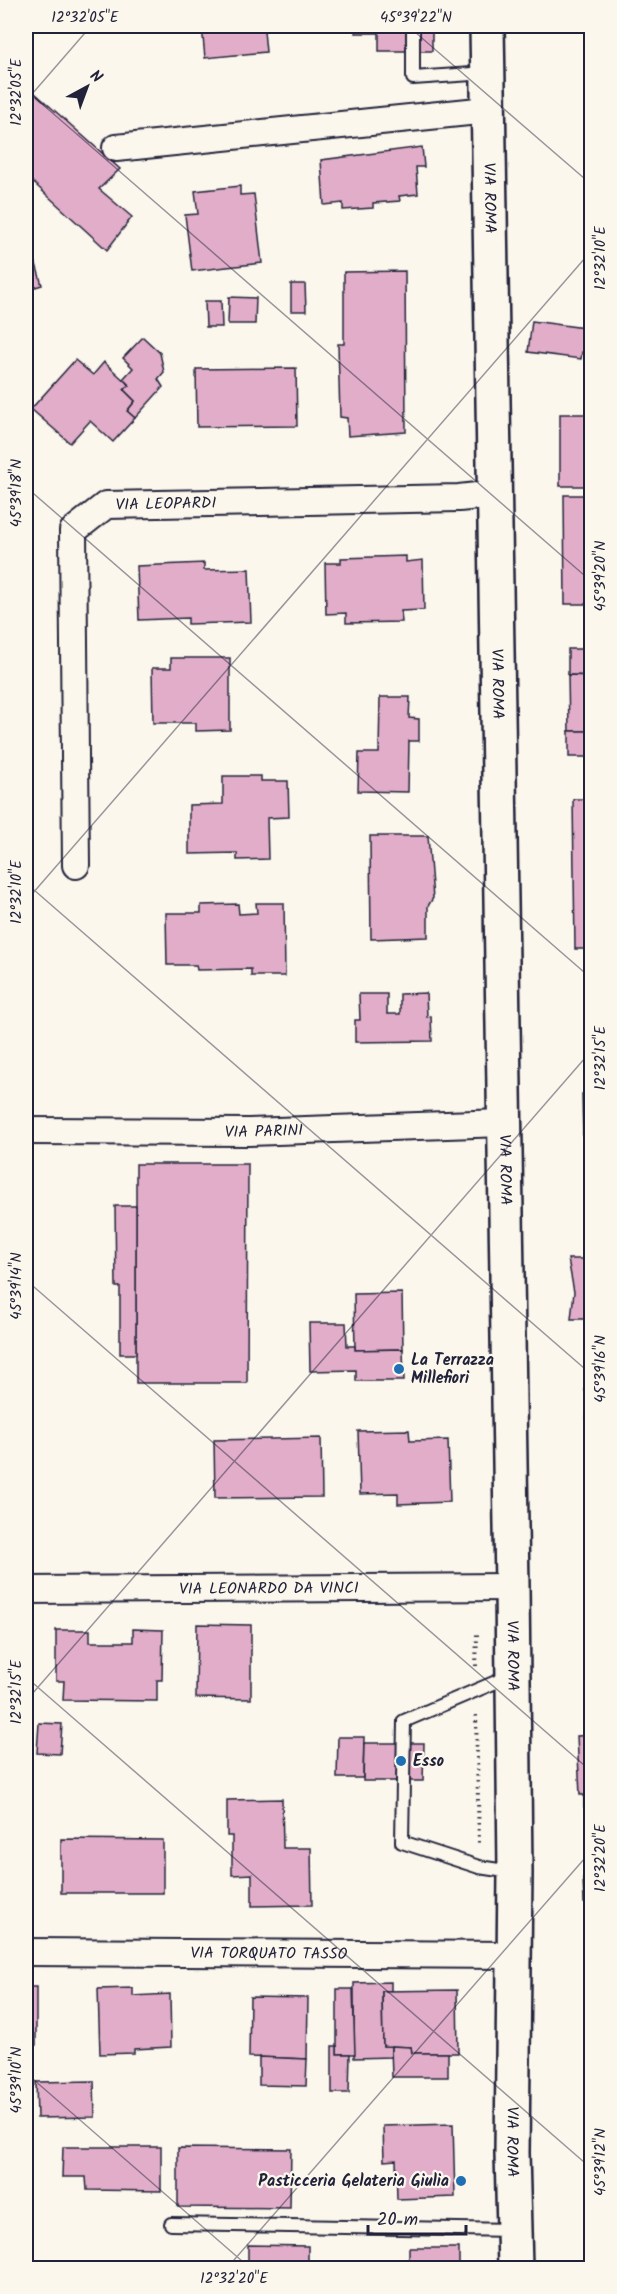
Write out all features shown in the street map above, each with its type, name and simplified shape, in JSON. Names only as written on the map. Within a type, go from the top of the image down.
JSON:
[{"type":"main road","name":"VIA ROMA","points":[[487,26],[512,1587],[515,2268]]},
{"type":"street","points":[[116,148],[488,110]]},
{"type":"street","name":"VIA LEOPARDI","points":[[76,865],[74,531],[106,505],[459,498],[496,494]]},
{"type":"street","name":"VIA PARINI","points":[[26,1131],[249,1132],[503,1123]]},
{"type":"street","name":"VIA LEONARDO DA VINCI","points":[[26,1590],[512,1587]]},
{"type":"street","name":"VIA TORQUATO TASSO","points":[[26,1952],[513,1955]]},
{"type":"lane","points":[[413,26],[413,78],[487,73]]},
{"type":"lane","points":[[512,1675],[404,1721],[402,1842],[479,1867],[514,1872]]},
{"type":"lane","points":[[171,2224],[514,2229]]},
{"type":"building","points":[[202,26],[269,26],[269,30],[264,31],[266,52],[205,58]]},
{"type":"building","points":[[356,26],[378,26],[378,33],[356,33]]},
{"type":"building","points":[[379,26],[432,26],[432,51],[379,51]]},
{"type":"building","points":[[26,85],[120,169],[99,189],[132,217],[107,250],[26,176]]},
{"type":"building","points":[[422,147],[424,167],[416,167],[418,194],[399,196],[400,201],[373,203],[373,208],[343,210],[343,203],[324,205],[321,160]]},
{"type":"building","points":[[240,186],[240,195],[254,194],[262,263],[192,271],[185,215],[198,214],[195,191]]},
{"type":"building","points":[[26,229],[42,285],[26,290]]},
{"type":"building","points":[[405,271],[406,432],[348,436],[347,418],[340,417],[338,344],[344,344],[344,272]]},
{"type":"building","points":[[291,284],[305,284],[306,311],[291,311]]},
{"type":"building","points":[[229,297],[256,298],[255,324],[228,324]]},
{"type":"building","points":[[205,301],[221,301],[222,327],[206,327]]},
{"type":"building","points":[[532,321],[592,329],[592,353],[582,352],[581,359],[528,352]]},
{"type":"building","points":[[143,337],[160,353],[164,372],[158,379],[163,387],[135,418],[127,411],[135,401],[124,390],[129,385],[123,379],[133,368],[123,358]]},
{"type":"building","points":[[75,360],[93,375],[104,362],[129,385],[124,390],[135,401],[127,411],[135,418],[113,442],[90,421],[70,443],[31,409]]},
{"type":"building","points":[[296,368],[297,426],[197,427],[196,369]]},
{"type":"building","points":[[560,414],[592,414],[592,486],[560,486]]},
{"type":"building","points":[[564,495],[592,495],[592,604],[565,604]]},
{"type":"building","points":[[406,556],[406,562],[423,560],[424,610],[401,611],[402,622],[346,623],[346,613],[326,614],[325,563],[341,563],[341,558]]},
{"type":"building","points":[[204,563],[204,570],[249,569],[251,622],[188,624],[188,618],[139,620],[137,566]]},
{"type":"building","points":[[568,649],[592,649],[592,676],[568,675]]},
{"type":"building","points":[[171,658],[230,658],[230,730],[196,731],[196,723],[153,723],[152,668],[171,668]]},
{"type":"building","points":[[568,675],[592,676],[592,731],[569,731]]},
{"type":"building","points":[[380,697],[410,697],[409,718],[419,719],[419,741],[409,741],[408,792],[358,791],[359,753],[379,753]]},
{"type":"building","points":[[569,731],[592,731],[592,757],[569,757]]},
{"type":"building","points":[[223,776],[261,776],[261,781],[288,781],[289,817],[267,818],[268,859],[237,860],[237,853],[189,854],[189,805],[223,804]]},
{"type":"building","points":[[573,799],[592,799],[592,949],[575,949]]},
{"type":"building","points":[[370,836],[428,836],[433,898],[428,906],[428,937],[371,939]]},
{"type":"building","points":[[256,903],[284,903],[285,976],[251,976],[251,969],[197,970],[196,965],[167,965],[166,913],[201,913],[201,905],[238,904],[239,914],[257,913]]},
{"type":"building","points":[[426,993],[427,1017],[431,1016],[432,1041],[355,1042],[355,1020],[360,1020],[359,994],[387,994],[387,1014],[400,1014],[400,994]]},
{"type":"building","points":[[592,1093],[592,1140],[583,1140],[582,1094]]},
{"type":"building","points":[[136,1164],[248,1164],[247,1383],[136,1383]]},
{"type":"building","points":[[115,1206],[136,1206],[136,1354],[120,1354],[120,1287],[116,1287]]},
{"type":"building","points":[[591,1250],[592,1319],[571,1319],[574,1292],[568,1259],[591,1259]]},
{"type":"building","points":[[402,1293],[403,1349],[355,1350],[354,1294]]},
{"type":"building","points":[[309,1323],[346,1323],[347,1346],[355,1346],[355,1350],[403,1349],[404,1381],[356,1381],[356,1370],[310,1371]]},
{"type":"building","points":[[585,1369],[592,1369],[592,1391],[585,1391]]},
{"type":"building","points":[[587,1407],[592,1407],[592,1430],[586,1430]]},
{"type":"building","points":[[409,1430],[410,1441],[448,1440],[450,1502],[398,1504],[398,1493],[360,1494],[358,1431]]},
{"type":"building","points":[[321,1438],[322,1497],[215,1498],[214,1440]]},
{"type":"building","points":[[592,1575],[592,1598],[588,1598],[587,1576]]},
{"type":"building","points":[[588,1616],[592,1616],[592,1634],[589,1634]]},
{"type":"building","points":[[197,1624],[251,1625],[251,1699],[196,1698]]},
{"type":"building","points":[[133,1629],[163,1630],[162,1680],[157,1680],[157,1701],[63,1700],[64,1681],[56,1681],[56,1630],[90,1630],[90,1642],[133,1642]]},
{"type":"building","points":[[589,1651],[592,1651],[592,1670],[589,1670]]},
{"type":"building","points":[[39,1723],[62,1724],[60,1754],[37,1753]]},
{"type":"building","points":[[592,1735],[592,1807],[584,1807],[584,1795],[580,1795],[577,1736]]},
{"type":"building","points":[[338,1737],[364,1737],[363,1778],[337,1778]]},
{"type":"building","points":[[364,1743],[424,1743],[423,1781],[363,1781]]},
{"type":"building","points":[[282,1799],[283,1848],[311,1848],[312,1905],[252,1906],[252,1874],[232,1875],[232,1836],[227,1836],[227,1800]]},
{"type":"building","points":[[61,1839],[163,1840],[163,1893],[61,1893]]},
{"type":"building","points":[[583,1878],[592,1878],[592,1903],[584,1903]]},
{"type":"building","points":[[391,1982],[391,1991],[382,1991],[383,2046],[391,2046],[391,2057],[354,2058],[354,1983]]},
{"type":"building","points":[[26,1987],[36,1987],[36,2045],[26,2045]]},
{"type":"building","points":[[133,1988],[133,1996],[170,1994],[171,2047],[134,2049],[134,2053],[100,2054],[98,1989]]},
{"type":"building","points":[[337,1989],[353,1989],[355,2054],[337,2054]]},
{"type":"building","points":[[457,1990],[458,2053],[412,2053],[411,2047],[383,2046],[382,1991]]},
{"type":"building","points":[[250,1997],[308,1998],[307,2059],[249,2057]]},
{"type":"building","points":[[585,2014],[592,2014],[592,2047],[586,2047]]},
{"type":"building","points":[[332,2046],[337,2046],[337,2054],[350,2054],[349,2093],[332,2093]]},
{"type":"building","points":[[391,2046],[411,2047],[412,2053],[448,2053],[448,2077],[392,2077]]},
{"type":"building","points":[[259,2057],[307,2059],[306,2086],[259,2085]]},
{"type":"building","points":[[94,2081],[95,2117],[37,2118],[36,2082]]},
{"type":"building","points":[[587,2088],[592,2088],[592,2147],[587,2147]]},
{"type":"building","points":[[453,2124],[455,2197],[397,2199],[396,2160],[384,2161],[383,2126]]},
{"type":"building","points":[[63,2147],[161,2147],[161,2191],[87,2190],[86,2177],[62,2177]]},
{"type":"building","points":[[178,2148],[291,2149],[290,2208],[178,2207]]},
{"type":"building","points":[[248,2245],[308,2246],[308,2268],[248,2268]]},
{"type":"building","points":[[409,2248],[459,2248],[459,2268],[409,2268]]},
{"type":"building","points":[[346,2266],[347,2268],[328,2268],[328,2267]]},
{"type":"place","name":"La Terrazza Millefiori","points":[[399,1369]]},
{"type":"place","name":"Esso","points":[[401,1761]]},
{"type":"place","name":"Pasticceria Gelateria Giulia","points":[[461,2181]]}]
